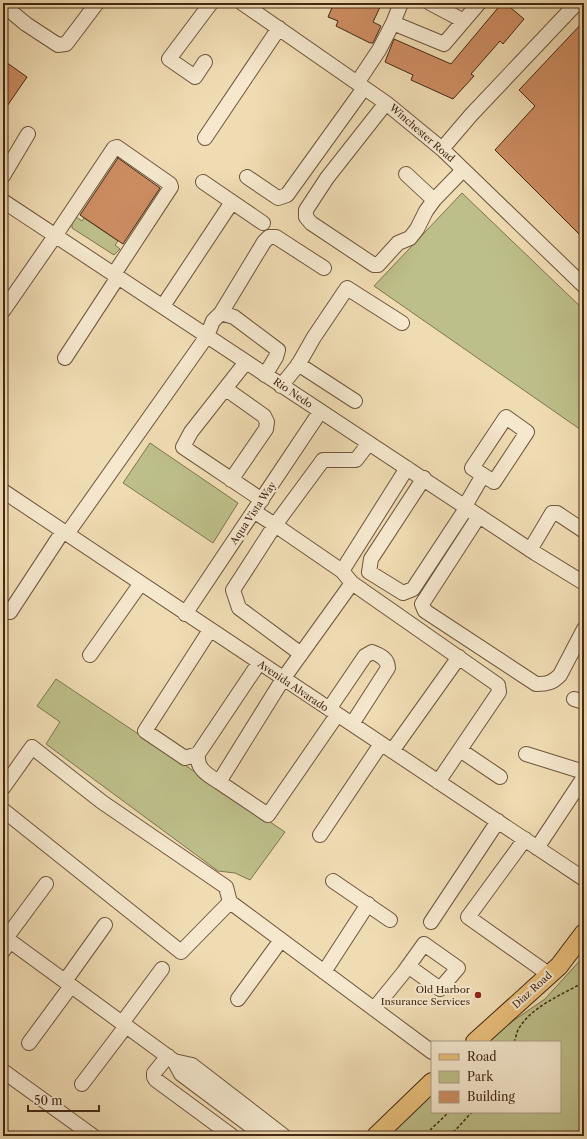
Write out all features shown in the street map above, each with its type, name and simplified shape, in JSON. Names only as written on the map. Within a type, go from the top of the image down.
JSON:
[{"type":"main road","name":"Diaz Road","points":[[476,1041],[559,966],[584,933]]},
{"type":"main road","points":[[376,1136],[431,1083]]},
{"type":"street","points":[[3,5],[26,24],[58,45],[66,44],[97,3]]},
{"type":"street","points":[[205,62],[195,77],[169,59],[211,3]]},
{"type":"street","name":"Winchester Road","points":[[242,3],[386,102],[442,149],[584,286]]},
{"type":"street","points":[[248,177],[278,198],[287,195],[361,85],[393,23],[401,3]]},
{"type":"street","points":[[430,3],[464,21]]},
{"type":"street","points":[[393,23],[444,44],[479,3]]},
{"type":"street","points":[[442,149],[471,115],[577,3]]},
{"type":"street","points":[[205,138],[279,28]]},
{"type":"street","points":[[386,102],[327,178],[306,210],[306,217],[311,223],[374,266],[378,265],[398,243],[410,238],[434,200],[463,170]]},
{"type":"street","points":[[3,176],[28,134]]},
{"type":"street","points":[[3,311],[56,236],[114,148],[117,147],[170,184],[171,187],[65,358]]},
{"type":"street","points":[[406,174],[434,200]]},
{"type":"street","points":[[203,182],[263,223]]},
{"type":"street","name":"Rio Nedo","points":[[3,201],[163,306],[320,412],[424,478],[530,550],[584,583]]},
{"type":"street","points":[[163,306],[232,202]]},
{"type":"street","points":[[3,607],[10,612],[207,336],[213,321],[221,313],[264,242],[269,237],[276,237],[324,268]]},
{"type":"street","points":[[281,386],[298,364],[347,288],[402,323]]},
{"type":"street","points":[[221,313],[234,317],[278,350],[276,357],[265,375]]},
{"type":"street","points":[[246,362],[191,432],[183,448],[231,480],[275,524],[342,571],[352,583],[497,683],[500,692],[438,782]]},
{"type":"street","points":[[298,364],[355,401]]},
{"type":"street","points":[[226,389],[264,416],[267,422],[266,429],[231,480]]},
{"type":"street","name":"Aqua Vista Way","points":[[185,614],[320,412]]},
{"type":"street","points":[[301,654],[239,608],[233,590],[275,524],[324,460],[356,460],[369,443]]},
{"type":"street","points":[[342,571],[407,468]]},
{"type":"street","points":[[424,478],[371,559],[370,572],[403,593],[413,589],[466,507],[483,475]]},
{"type":"street","name":"Avenida Alvarado","points":[[3,491],[185,614],[584,879]]},
{"type":"street","points":[[530,550],[552,514],[557,512],[584,531]]},
{"type":"street","points":[[479,516],[422,604],[425,611],[536,684],[546,684],[554,681],[560,675],[584,629]]},
{"type":"street","points":[[90,655],[141,583]]},
{"type":"street","points":[[219,782],[283,679],[352,583]]},
{"type":"street","points":[[198,754],[185,758],[145,731],[210,630]]},
{"type":"street","points":[[259,663],[198,754],[198,758],[200,767],[204,772],[268,815],[333,712],[365,656],[372,652],[385,659],[388,662],[388,668],[352,724]]},
{"type":"street","points":[[392,752],[459,657]]},
{"type":"street","points":[[320,835],[380,744]]},
{"type":"street","points":[[3,788],[32,747],[102,802],[226,887],[230,902],[431,1051]]},
{"type":"street","points":[[460,750],[500,777]]},
{"type":"street","points":[[526,754],[584,772]]},
{"type":"street","points":[[537,848],[584,777]]},
{"type":"street","points":[[3,810],[181,952],[230,902]]},
{"type":"street","points":[[431,922],[498,822]]},
{"type":"street","points":[[525,839],[468,917],[550,975]]},
{"type":"street","points":[[333,881],[390,920]]},
{"type":"street","points":[[46,884],[6,941],[68,983],[171,1058],[192,1065],[264,1136]]},
{"type":"street","points":[[324,972],[368,904]]},
{"type":"street","points":[[29,1043],[105,925]]},
{"type":"street","points":[[238,999],[281,940]]},
{"type":"street","points":[[374,1009],[408,966]]},
{"type":"street","points":[[82,1084],[162,969]]},
{"type":"street","points":[[171,1058],[154,1073],[156,1080],[232,1136]]},
{"type":"street","points":[[3,1071],[93,1136]]},
{"type":"street","points":[[217,1125],[232,1104]]},
{"type":"street","points":[[232,1104],[284,1136]]},
{"type":"path","points":[[514,1041],[518,1030],[526,1018],[549,1001],[584,982]]},
{"type":"path","points":[[422,1136],[448,1113]]},
{"type":"path","points":[[450,1136],[471,1113]]},
{"type":"green space","points":[[462,193],[584,310],[584,432],[374,286]]},
{"type":"green space","points":[[76,217],[82,221],[84,218],[118,241],[115,245],[120,249],[114,255],[72,228],[72,223]]},
{"type":"green space","points":[[150,443],[238,503],[213,543],[123,483]]},
{"type":"green space","points":[[56,679],[285,832],[250,880],[235,873],[218,871],[46,744],[60,722],[37,706]]},
{"type":"green space","points":[[584,956],[584,1136],[383,1136],[431,1089],[431,1113],[561,1113],[561,1041],[483,1041],[545,999]]},
{"type":"building","points":[[334,3],[382,3],[373,22],[381,26],[373,43],[370,43],[336,26],[338,21],[328,17]]},
{"type":"building","points":[[502,3],[505,3],[524,19],[503,44],[500,41],[471,74],[474,76],[453,99],[411,80],[413,75],[385,62],[394,39],[451,64]]},
{"type":"building","points":[[584,21],[584,239],[495,150],[535,106],[519,90]]},
{"type":"building","points":[[3,60],[27,77],[3,112]]},
{"type":"building","points":[[118,158],[160,188],[123,244],[80,215]]},
{"type":"place","name":"Old Harbor Insurance Services","points":[[478,995]]}]
